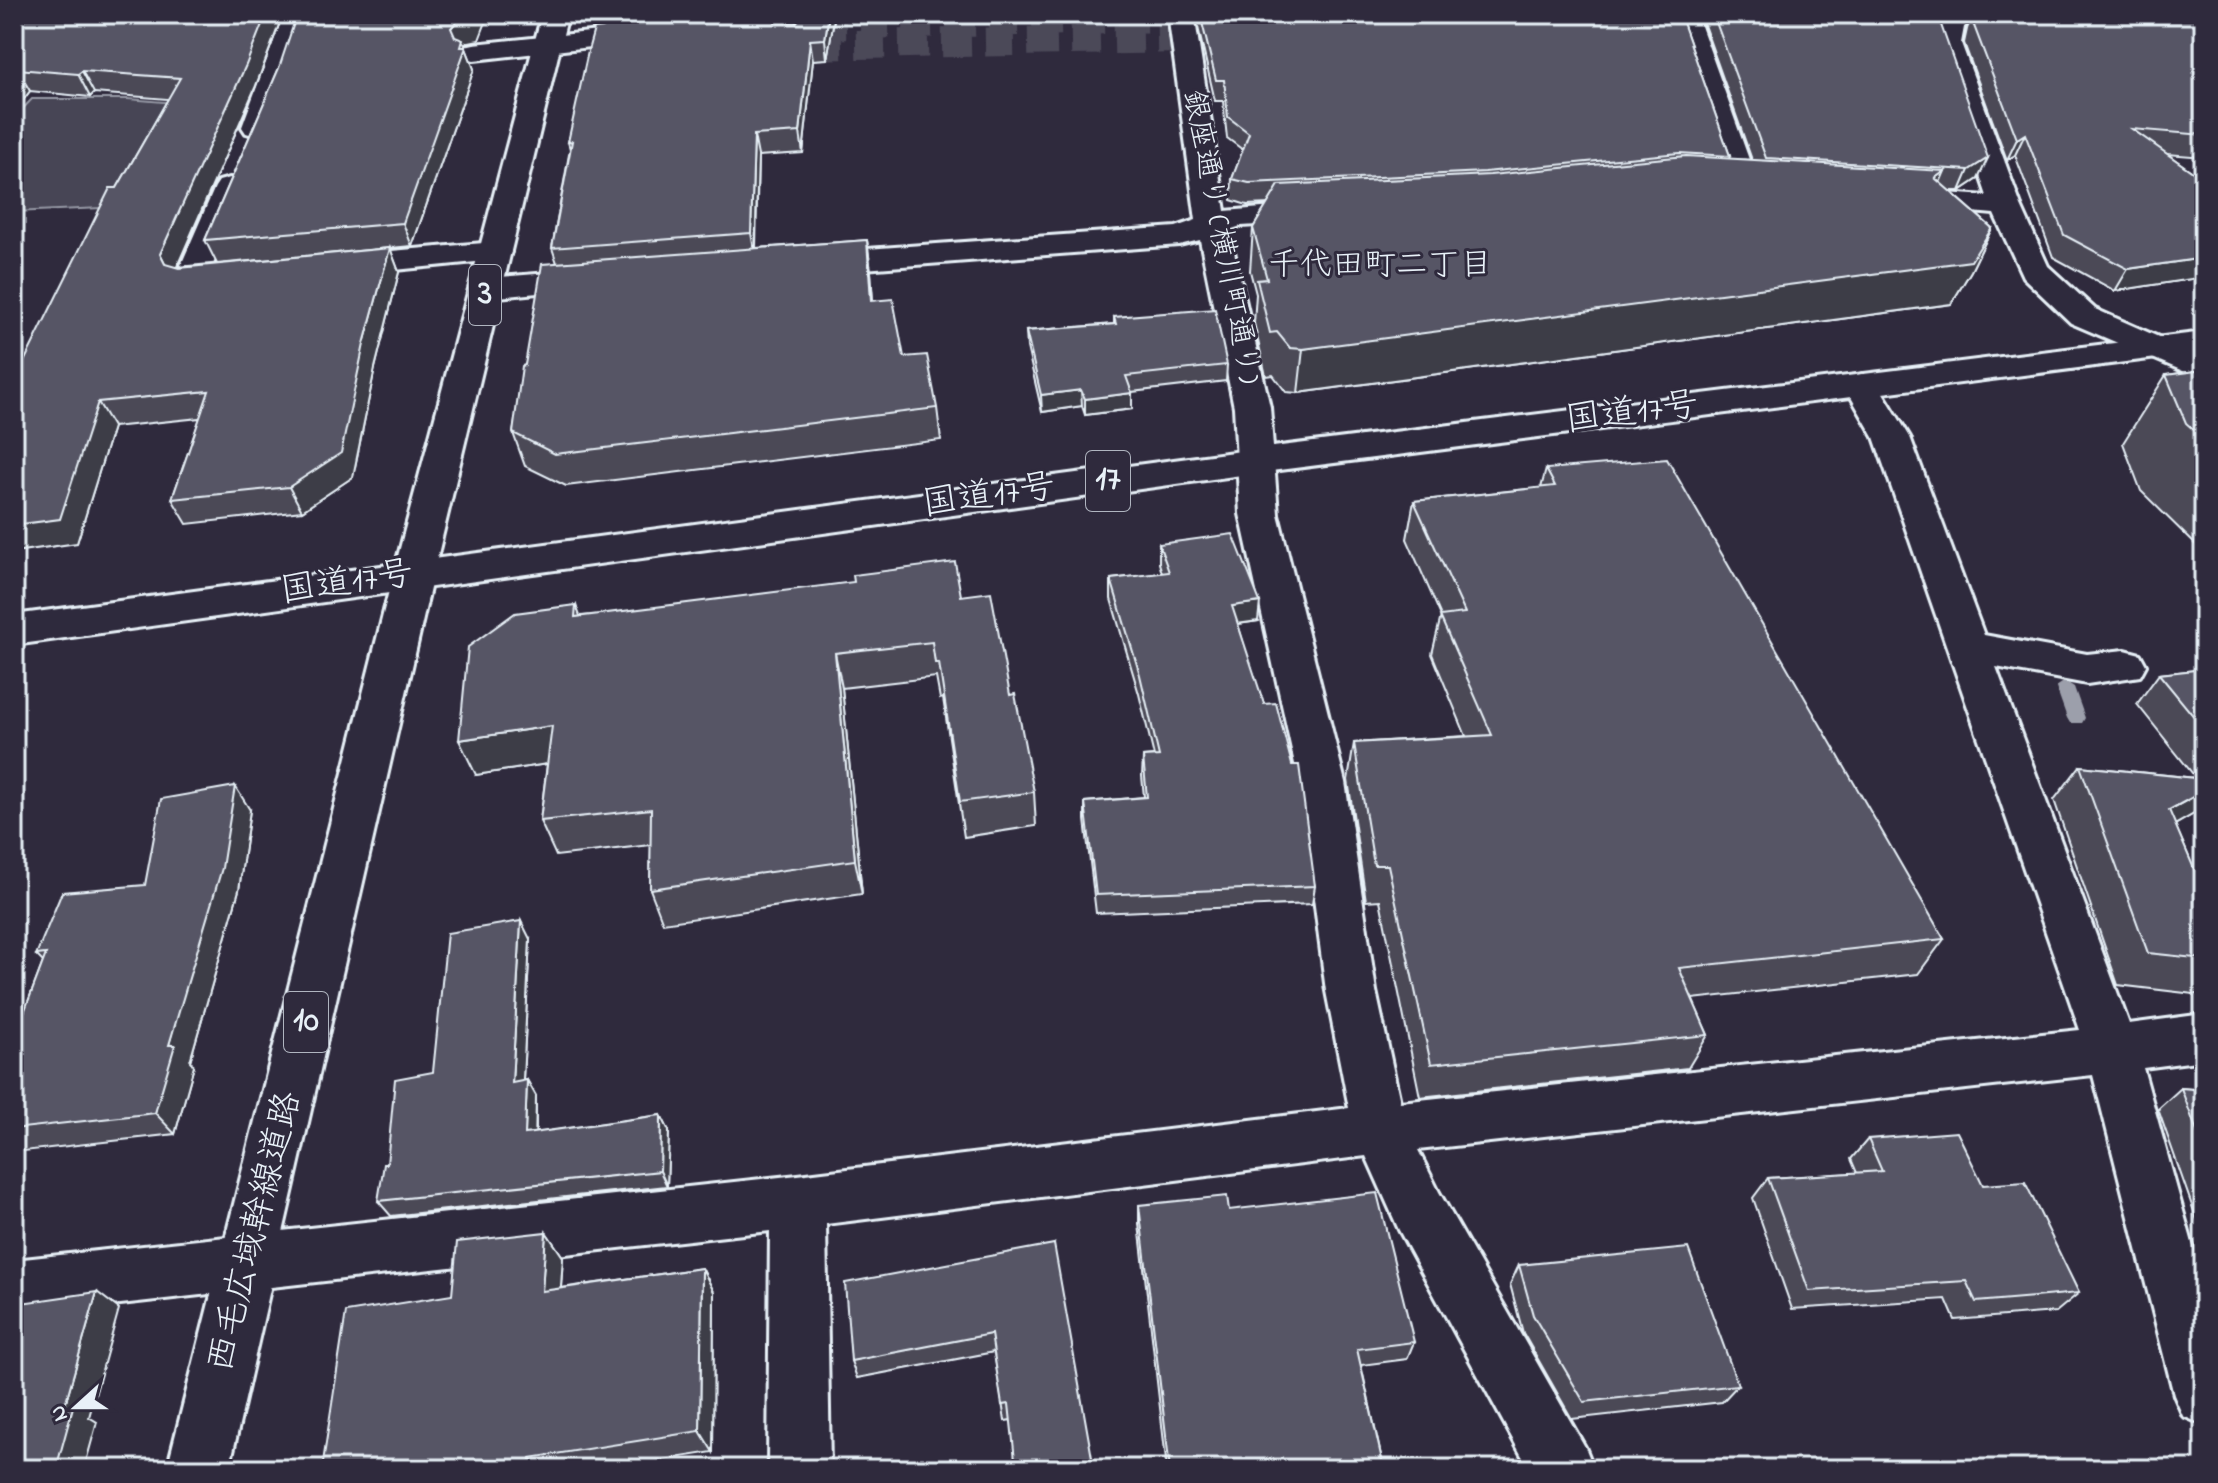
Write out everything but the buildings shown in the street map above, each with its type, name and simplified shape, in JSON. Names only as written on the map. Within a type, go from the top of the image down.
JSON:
[{"type":"main road","points":[[270,272],[191,279],[280,65],[297,14]]},
{"type":"main road","points":[[1958,19],[1948,43],[2006,206],[2028,258],[2044,282],[2083,316],[2204,370]]},
{"type":"main road","name":"銀座通り (横川町通り)","points":[[1181,21],[1212,224],[1252,407],[1259,514],[1322,782],[1351,991],[1367,1077],[1381,1129],[1419,1211],[1563,1469]]},
{"type":"main road","points":[[1688,26],[1730,189],[1776,192]]},
{"type":"main road","points":[[474,52],[551,29],[599,39]]},
{"type":"main road","name":"3","points":[[413,575],[551,29]]},
{"type":"main road","points":[[1883,198],[2006,206]]},
{"type":"main road","points":[[781,266],[1179,236],[1212,224],[1252,216],[1353,211]]},
{"type":"main road","points":[[302,269],[495,252]]},
{"type":"main road","points":[[487,288],[621,277]]},
{"type":"main road","name":"国道17号","points":[[14,630],[1256,461],[2204,342]]},
{"type":"main road","points":[[1862,385],[1892,437],[2112,1048],[2204,1395]]},
{"type":"main road","name":"西毛広域幹線道路","points":[[198,1469],[413,575]]},
{"type":"main road","points":[[1967,647],[2087,669],[2125,665]]},
{"type":"main road","points":[[14,1288],[798,1201],[1381,1129],[2036,1059],[2204,1037]]},
{"type":"main road","points":[[798,1201],[799,1469]]},
{"type":"shaded area","points":[[32,99],[128,99],[188,104],[124,207],[14,212],[14,133],[22,124],[14,124],[14,118]]},
{"type":"waterway","points":[[2065,687],[2076,718]]},
{"type":"tunnel","points":[[774,26],[1257,17]]},
{"type":"tunnel","points":[[770,46],[1261,37]]},
{"type":"district","name":"千代田町二丁目","points":[[1380,266]]}]
